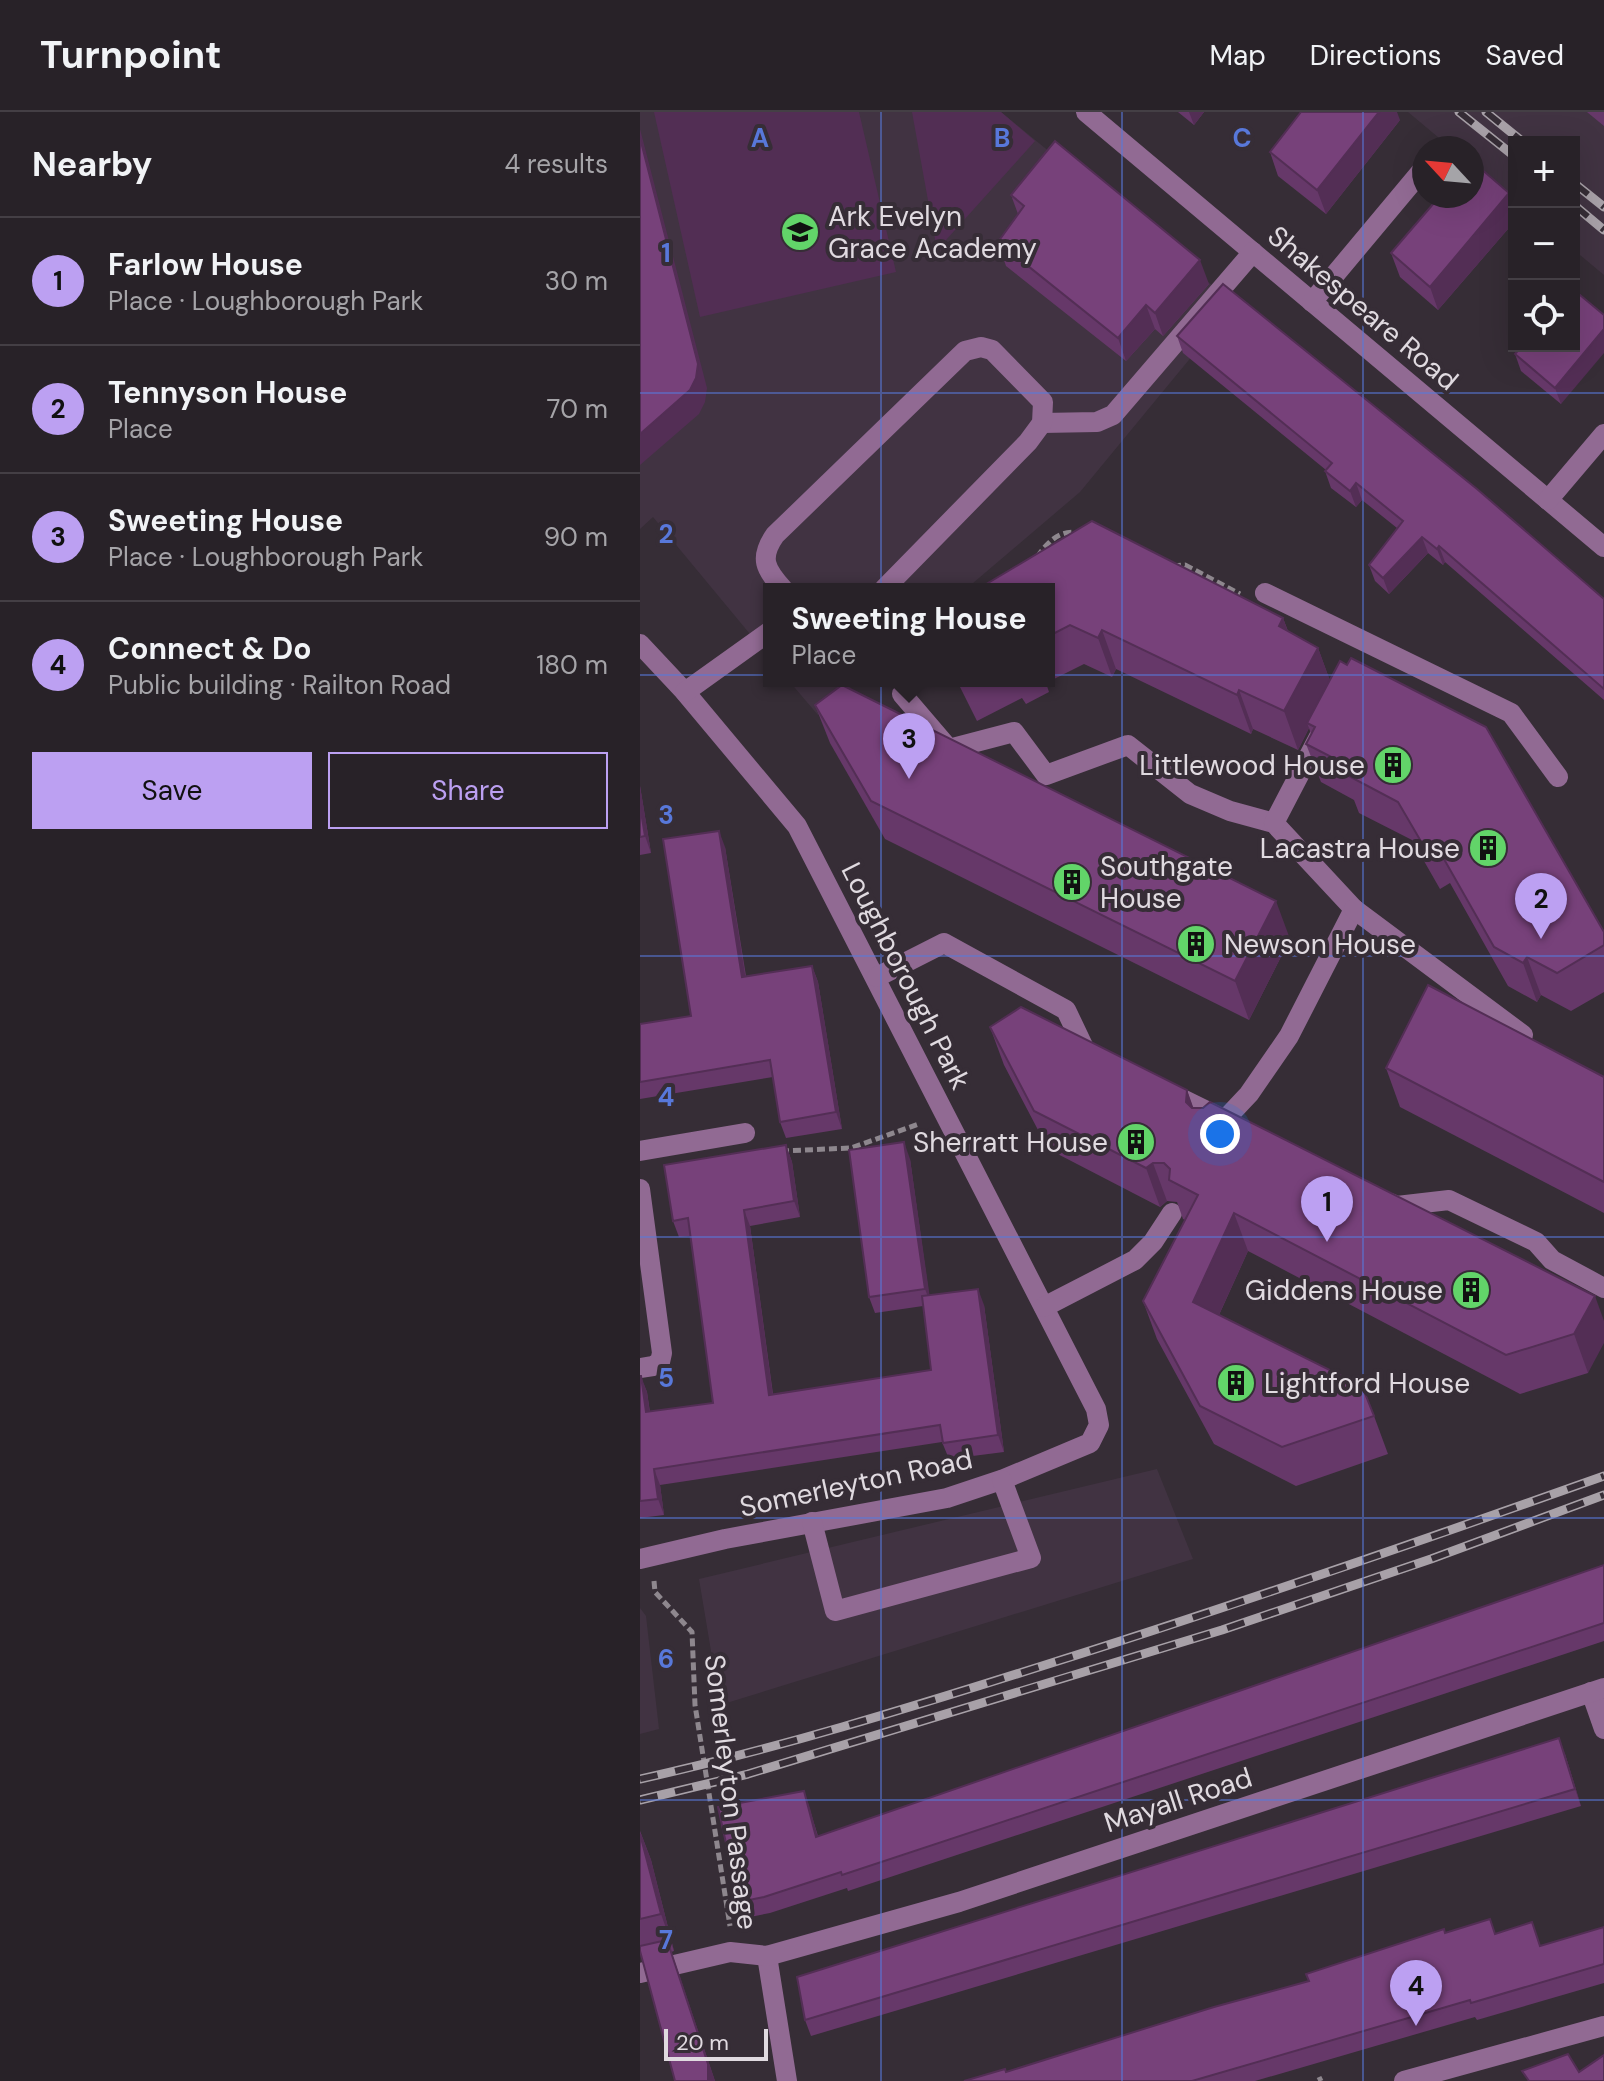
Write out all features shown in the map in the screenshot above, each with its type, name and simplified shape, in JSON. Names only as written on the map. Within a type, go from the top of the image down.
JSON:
[{"type":"street","name":"Shakespeare Road","points":[[1086,112],[1604,547]]},
{"type":"street","points":[[1312,302],[1412,182]]},
{"type":"street","points":[[1042,423],[1097,422],[1113,415],[1253,252]]},
{"type":"street","points":[[779,583],[766,566],[765,549],[775,535],[965,351],[981,347],[992,350],[1043,402],[1042,423],[1018,453],[890,583]]},
{"type":"street","points":[[1548,500],[1604,434]]},
{"type":"street","points":[[1265,593],[1365,650],[1511,713],[1558,777]]},
{"type":"street","points":[[685,692],[763,636]]},
{"type":"street","name":"Loughborough Park","points":[[640,644],[685,692],[797,826],[1096,1409]]},
{"type":"street","points":[[902,694],[949,749],[1014,732],[1046,775],[1128,745],[1190,794],[1230,811],[1274,823],[1354,909],[1523,1035]]},
{"type":"street","points":[[1274,823],[1332,713]]},
{"type":"street","points":[[1218,1127],[1249,1094],[1289,1036],[1354,909]]},
{"type":"street","points":[[877,977],[944,943],[1066,1010],[1086,1052],[1113,1065]]},
{"type":"street","points":[[1154,1085],[1218,1127],[1250,1132]]},
{"type":"street","points":[[640,1151],[745,1133]]},
{"type":"street","points":[[640,1189],[662,1353],[660,1362],[640,1368]]},
{"type":"street","points":[[1370,1193],[1397,1206],[1449,1200],[1536,1242],[1552,1260],[1604,1288]]},
{"type":"street","points":[[1044,1307],[1135,1260],[1153,1242],[1172,1213]]},
{"type":"street","name":"Somerleyton Road","points":[[645,1558],[812,1522],[947,1498],[1002,1480],[1090,1443],[1099,1425],[1096,1409]]},
{"type":"street","points":[[812,1522],[835,1611],[1031,1558],[1002,1480]]},
{"type":"street","points":[[1598,1690],[1604,1729]]},
{"type":"street","name":"Mayall Road","points":[[767,1956],[959,1902],[1598,1690]]},
{"type":"street","points":[[640,1973],[730,1952],[767,1956],[787,2081]]},
{"type":"street","points":[[1404,2081],[1604,2026]]},
{"type":"path","points":[[1036,558],[1051,538],[1074,532],[1084,534]]},
{"type":"path","points":[[1161,567],[1185,565],[1242,595],[1265,593]]},
{"type":"path","points":[[745,1133],[776,1151],[810,1151],[851,1148],[907,1130]]},
{"type":"path","name":"Somerleyton Passage","points":[[645,1558],[655,1592],[692,1632],[695,1705],[730,1929],[730,1952]]},
{"type":"shaded area","points":[[640,112],[1001,112],[1235,304],[1080,492],[973,583],[763,583],[763,650],[653,517],[640,529]]},
{"type":"shaded area","points":[[654,112],[859,112],[896,272],[700,317]]},
{"type":"shaded area","points":[[912,112],[1001,112],[1035,141],[937,250]]},
{"type":"shaded area","points":[[1408,112],[1604,112],[1604,275],[1580,255],[1580,136],[1508,136],[1508,195],[1484,176],[1484,136],[1437,136]]},
{"type":"shaded area","points":[[794,687],[851,687],[818,715]]},
{"type":"shaded area","points":[[1157,1469],[1193,1559],[720,1705],[699,1579]]},
{"type":"shaded area","points":[[640,1608],[646,1616],[659,1729],[640,1734]]},
{"type":"building","points":[[1301,112],[1379,112],[1317,190],[1270,152]]},
{"type":"building","points":[[640,138],[698,364],[690,390],[640,434]]},
{"type":"building","points":[[1055,141],[1200,260],[1155,313],[1146,305],[1118,338],[998,242],[1024,206],[1011,195]]},
{"type":"building","points":[[1484,171],[1508,192],[1430,287],[1391,253],[1430,208],[1484,208]]},
{"type":"building","points":[[1223,284],[1477,489],[1604,599],[1604,689],[1439,546],[1437,549],[1422,537],[1383,578],[1369,565],[1403,521],[1356,483],[1350,491],[1325,471],[1332,463],[1177,336]]},
{"type":"building","points":[[1580,295],[1604,315],[1604,329],[1555,388],[1515,354],[1580,352]]},
{"type":"building","points":[[1092,521],[1283,618],[1279,626],[1318,648],[1284,711],[1239,690],[1237,695],[1102,630],[1098,638],[1070,625],[1055,633],[1055,583],[988,583]]},
{"type":"building","points":[[1351,658],[1486,727],[1604,932],[1604,945],[1557,973],[1527,957],[1523,963],[1494,947],[1436,845],[1426,850],[1398,802],[1345,774],[1349,766],[1306,744],[1315,727],[1307,723],[1340,661],[1347,665]]},
{"type":"building","points":[[839,687],[846,687],[1276,901],[1235,981],[871,801],[815,705]]},
{"type":"building","points":[[640,806],[645,836],[640,837]]},
{"type":"building","points":[[719,831],[742,977],[812,966],[836,1112],[780,1122],[770,1060],[640,1082],[640,1024],[691,1016],[663,839]]},
{"type":"building","points":[[1428,985],[1604,1077],[1604,1182],[1386,1068]]},
{"type":"building","points":[[1021,1007],[1187,1090],[1186,1102],[1192,1108],[1203,1108],[1210,1102],[1595,1296],[1574,1334],[1506,1355],[1234,1213],[1193,1302],[1362,1386],[1374,1416],[1282,1447],[1200,1406],[1143,1301],[1198,1195],[1169,1180],[1170,1169],[1164,1163],[1153,1163],[1146,1168],[1034,1111],[990,1027]]},
{"type":"building","points":[[904,1142],[925,1289],[869,1297],[849,1150]]},
{"type":"building","points":[[786,1145],[794,1201],[744,1210],[769,1395],[931,1370],[922,1296],[978,1289],[998,1435],[943,1443],[940,1425],[654,1469],[658,1499],[640,1501],[640,1376],[646,1412],[713,1403],[688,1218],[673,1221],[664,1165]]},
{"type":"building","points":[[1604,1565],[1604,1623],[842,1875],[841,1872],[739,1902],[718,1807],[804,1791],[816,1837]]},
{"type":"building","points":[[1559,1738],[1575,1789],[805,2020],[797,1977]]},
{"type":"building","points":[[640,1834],[661,1914],[640,1919]]},
{"type":"building","points":[[1490,1919],[1495,1934],[1532,1922],[1540,1946],[1604,1927],[1604,1964],[1192,2081],[964,2081],[1005,2069],[1006,2072],[1214,2007],[1309,1981],[1306,1974],[1444,1929],[1445,1933]]},
{"type":"building","points":[[667,1940],[708,2064],[708,2081],[675,2081],[640,1951],[640,1946]]},
{"type":"building","points":[[1568,2054],[1579,2072],[1604,2055],[1604,2081],[1529,2081],[1522,2071]]},
{"type":"railway","points":[[1459,112],[1508,151]]},
{"type":"railway","points":[[1486,112],[1516,136]]},
{"type":"railway","points":[[1580,188],[1604,207]]},
{"type":"railway","points":[[1578,208],[1604,230]]},
{"type":"railway","points":[[640,1779],[792,1741],[1113,1644],[1604,1476]]},
{"type":"railway","points":[[640,1800],[748,1774],[1222,1630],[1431,1559],[1604,1495]]},
{"type":"place","name":"Ark Evelyn Grace Academy","points":[[800,232]]},
{"type":"place","name":"Littlewood House","points":[[1393,765]]},
{"type":"place","name":"Sweeting House","points":[[909,779]]},
{"type":"place","name":"Lacastra House","points":[[1488,848]]},
{"type":"place","name":"Southgate House","points":[[1072,882]]},
{"type":"place","name":"Tennyson House","points":[[1541,939]]},
{"type":"place","name":"Newson House","points":[[1196,944]]},
{"type":"place","name":"Sherratt House","points":[[1136,1142]]},
{"type":"place","name":"Farlow House","points":[[1327,1242]]},
{"type":"place","name":"Giddens House","points":[[1471,1290]]},
{"type":"place","name":"Lightford House","points":[[1236,1383]]},
{"type":"place","name":"Connect & Do","points":[[1416,2026]]}]
